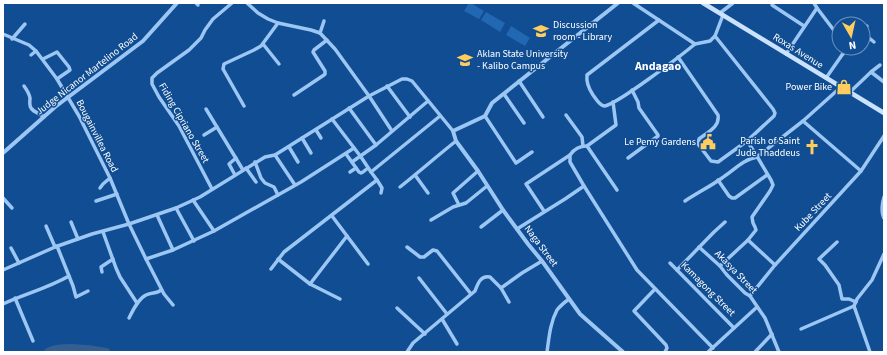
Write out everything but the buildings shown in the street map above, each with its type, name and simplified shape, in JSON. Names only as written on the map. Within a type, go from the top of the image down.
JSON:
[{"type":"main road","name":"Roxas Avenue","points":[[704,3],[884,113]]},
{"type":"street","name":"Judge Nicanor Martelino Road","points":[[3,153],[68,97],[143,41],[177,3]]},
{"type":"street","name":"Fiding Cipriano Street","points":[[212,189],[179,126],[159,97],[152,84],[152,78],[189,50],[201,38],[213,19],[232,3]]},
{"type":"street","points":[[247,3],[258,13],[268,19],[278,23],[320,33],[335,49],[392,131]]},
{"type":"street","points":[[3,270],[56,247],[92,234],[157,215],[193,200],[255,162],[265,157],[276,155],[349,108],[402,79],[412,81],[453,131],[485,116],[492,103],[618,3]]},
{"type":"street","points":[[633,3],[696,44]]},
{"type":"street","points":[[659,20],[587,75],[587,82],[598,102],[602,106],[613,102],[632,90],[696,44],[710,41],[715,36],[722,14],[733,3]]},
{"type":"street","points":[[814,3],[831,26]]},
{"type":"street","points":[[772,5],[804,26]]},
{"type":"street","points":[[786,54],[817,8]]},
{"type":"street","points":[[320,33],[324,21]]},
{"type":"street","points":[[244,106],[223,69],[224,64],[254,50],[263,44],[278,23]]},
{"type":"street","points":[[12,39],[25,24]]},
{"type":"street","name":"Bougainvillea Road","points":[[3,34],[12,39],[30,45],[57,79],[79,116],[110,178],[129,224],[161,290],[173,305]]},
{"type":"street","points":[[678,57],[718,115],[718,122],[716,126],[699,139],[698,144],[710,161],[718,162],[773,118],[775,113],[715,36]]},
{"type":"street","points":[[871,39],[874,42]]},
{"type":"street","points":[[294,95],[325,74],[325,71],[313,52],[327,40]]},
{"type":"street","points":[[263,44],[280,64]]},
{"type":"street","points":[[31,55],[36,51]]},
{"type":"street","points":[[42,59],[57,52],[69,67],[70,70],[57,79]]},
{"type":"street","points":[[826,78],[841,56]]},
{"type":"street","points":[[849,93],[880,65]]},
{"type":"street","points":[[871,72],[884,82]]},
{"type":"street","points":[[519,81],[543,117]]},
{"type":"street","points":[[24,86],[28,92],[32,110],[44,117]]},
{"type":"street","points":[[387,86],[410,117]]},
{"type":"street","points":[[685,201],[751,158],[757,157],[803,121],[841,87]]},
{"type":"street","points":[[628,158],[658,136],[639,108],[638,102],[632,90]]},
{"type":"street","points":[[504,94],[524,123]]},
{"type":"street","points":[[352,162],[376,145],[428,101]]},
{"type":"street","points":[[544,212],[526,184],[570,155],[574,150],[585,146],[616,125],[613,102]]},
{"type":"street","points":[[349,108],[376,145]]},
{"type":"street","points":[[206,110],[236,158],[256,182]]},
{"type":"street","points":[[566,115],[582,137],[585,146],[617,190]]},
{"type":"street","points":[[371,172],[440,116]]},
{"type":"street","points":[[485,116],[516,163],[532,152]]},
{"type":"street","points":[[332,119],[377,180],[382,188],[381,193]]},
{"type":"street","points":[[803,121],[861,171]]},
{"type":"street","points":[[204,135],[217,127]]},
{"type":"street","points":[[316,130],[321,138]]},
{"type":"street","name":"Naga Street","points":[[453,131],[456,141],[478,171],[503,210],[580,314],[623,352]]},
{"type":"street","name":"Kube Street","points":[[750,296],[775,265],[861,171],[884,136]]},
{"type":"street","points":[[302,138],[311,153]]},
{"type":"street","points":[[400,187],[432,159],[456,141]]},
{"type":"street","points":[[720,266],[748,240],[756,230],[752,217],[774,185],[746,141]]},
{"type":"street","points":[[289,147],[298,162]]},
{"type":"street","points":[[146,259],[173,250],[214,231],[295,185],[354,148]]},
{"type":"street","points":[[346,154],[359,172],[361,173],[368,168]]},
{"type":"street","points":[[276,155],[295,185]]},
{"type":"street","points":[[570,155],[570,162],[637,270],[713,348]]},
{"type":"street","points":[[235,174],[229,164],[236,158]]},
{"type":"street","points":[[255,162],[261,178],[265,183],[274,187],[278,195]]},
{"type":"street","points":[[350,172],[356,168]]},
{"type":"street","points":[[459,205],[453,193],[478,171]]},
{"type":"street","points":[[415,175],[428,193]]},
{"type":"street","points":[[718,180],[729,196],[735,198],[768,175]]},
{"type":"street","points":[[100,188],[110,178]]},
{"type":"street","points":[[271,269],[284,252],[377,180]]},
{"type":"street","points":[[431,220],[449,209],[466,203],[488,186]]},
{"type":"street","points":[[517,229],[584,186]]},
{"type":"street","points":[[96,201],[117,194]]},
{"type":"street","points":[[884,197],[882,212],[884,218]]},
{"type":"street","points":[[3,198],[12,208]]},
{"type":"street","points":[[193,200],[214,231]]},
{"type":"street","points":[[176,208],[194,241]]},
{"type":"street","points":[[481,227],[503,210]]},
{"type":"street","points":[[157,215],[173,250]]},
{"type":"street","points":[[332,216],[368,264]]},
{"type":"street","points":[[71,222],[78,239]]},
{"type":"street","points":[[677,270],[725,222]]},
{"type":"street","points":[[46,226],[73,286],[76,297],[88,291]]},
{"type":"street","points":[[103,232],[120,277],[137,303]]},
{"type":"street","points":[[310,284],[347,236]]},
{"type":"street","points":[[748,240],[775,265]]},
{"type":"street","points":[[837,242],[819,259],[839,285],[842,299],[847,299],[855,304],[870,352]]},
{"type":"street","points":[[407,247],[420,258],[424,257],[433,250],[436,251],[471,294]]},
{"type":"street","points":[[11,248],[19,263]]},
{"type":"street","name":"Akasya Street","points":[[699,248],[720,266],[727,275],[750,296],[765,318],[779,352]]},
{"type":"street","points":[[801,329],[855,304],[872,280],[884,254]]},
{"type":"street","points":[[102,272],[101,266],[113,259]]},
{"type":"street","points":[[278,259],[310,284],[340,299]]},
{"type":"street","points":[[501,288],[542,261]]},
{"type":"street","name":"Kamagong Street","points":[[670,263],[734,328]]},
{"type":"street","points":[[3,304],[58,282],[68,276]]},
{"type":"street","points":[[407,352],[413,343],[475,291],[479,281],[482,278],[490,277],[501,288],[509,302]]},
{"type":"street","points":[[418,278],[447,314]]},
{"type":"street","points":[[655,289],[634,311],[666,345],[667,348],[665,352]]},
{"type":"street","points":[[129,318],[134,307],[144,296],[161,290]]},
{"type":"street","points":[[15,298],[33,341]]},
{"type":"street","points":[[547,352],[549,334],[553,319],[558,309],[569,299]]},
{"type":"street","points":[[708,352],[757,307]]},
{"type":"street","points":[[397,308],[425,334]]},
{"type":"street","points":[[442,319],[457,344]]},
{"type":"street","points":[[755,352],[772,334]]},
{"type":"shaded area","points":[[469,3],[484,11],[479,19],[464,11]]},
{"type":"shaded area","points":[[486,12],[505,23],[500,32],[481,20]]},
{"type":"shaded area","points":[[511,26],[530,38],[525,46],[506,35]]},
{"type":"waterway","points":[[48,352],[68,348],[106,352]]},
{"type":"place","name":"Discussion room - Library","points":[[541,31]]},
{"type":"place","name":"Aklan State University - Kalibo Campus","points":[[465,60]]},
{"type":"place","name":"Power Bike","points":[[844,87]]},
{"type":"place","name":"Le Pemy Gardens","points":[[708,142]]},
{"type":"place","name":"Parish of Saint Jude Thaddeus","points":[[812,147]]},
{"type":"district","name":"Andagao","points":[[658,66]]}]
